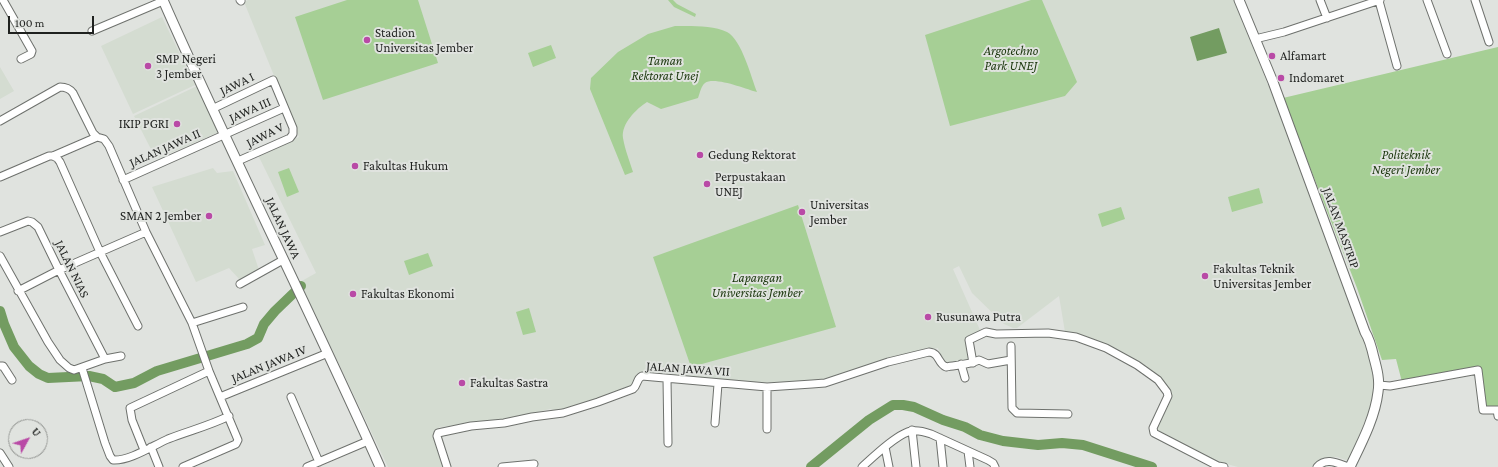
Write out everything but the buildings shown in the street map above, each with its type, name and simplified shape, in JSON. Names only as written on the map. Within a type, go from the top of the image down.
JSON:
[{"type":"main road","name":"JALAN JAWA","points":[[163,0],[212,109],[238,161],[380,467]]},
{"type":"main road","name":"JALAN MASTRIP","points":[[1239,0],[1274,82],[1365,332],[1370,340],[1379,385],[1376,402],[1373,414],[1347,466]]},
{"type":"street","points":[[3,0],[32,51],[31,54],[21,59]]},
{"type":"street","points":[[92,31],[163,0]]},
{"type":"street","points":[[1320,0],[1327,18]]},
{"type":"street","points":[[1255,39],[1284,32],[1380,0],[1397,66]]},
{"type":"street","points":[[1427,0],[1447,54]]},
{"type":"street","points":[[1476,0],[1489,42]]},
{"type":"street","name":"JAWA I","points":[[212,109],[272,80],[284,108]]},
{"type":"street","points":[[0,121],[60,87],[64,87],[68,88],[73,93],[90,127],[97,137]]},
{"type":"street","name":"JAWA V","points":[[238,161],[291,137],[294,133],[284,108]]},
{"type":"street","name":"JAWA III","points":[[225,134],[284,108]]},
{"type":"street","name":"JALAN JAWA II","points":[[183,467],[238,442],[238,440],[209,371],[192,323],[146,232],[123,180],[225,134]]},
{"type":"street","points":[[0,177],[97,137],[103,138],[107,143],[123,180]]},
{"type":"street","points":[[53,156],[60,162],[100,252],[138,326]]},
{"type":"street","name":"JALAN NIAS","points":[[0,232],[30,221],[35,224],[43,235],[58,270],[105,359]]},
{"type":"street","points":[[18,291],[58,270],[146,232]]},
{"type":"street","points":[[0,256],[18,291],[60,360],[69,368],[83,373]]},
{"type":"street","points":[[240,284],[283,260]]},
{"type":"street","points":[[192,323],[243,306]]},
{"type":"street","points":[[973,363],[969,340],[986,332],[996,334],[1061,334],[1076,337],[1112,351],[1137,365],[1158,380],[1167,392],[1168,396],[1153,428],[1154,433],[1218,466],[1224,467]]},
{"type":"street","points":[[1011,346],[1012,408],[1014,411],[1017,413],[1068,414]]},
{"type":"street","name":"JALAN JAWA VII","points":[[447,467],[437,436],[438,433],[471,426],[504,423],[532,417],[563,413],[634,389],[638,379],[642,376],[718,384],[767,387],[825,383],[888,362],[929,352],[934,352],[937,355],[944,367],[973,363],[979,360],[988,364],[1011,360]]},
{"type":"street","name":"JALAN JAWA IV","points":[[220,397],[328,353]]},
{"type":"street","points":[[83,373],[105,359],[121,356]]},
{"type":"street","points":[[961,364],[965,378]]},
{"type":"street","points":[[0,366],[3,366],[12,380]]},
{"type":"street","points":[[1379,385],[1390,386],[1478,370],[1484,410],[1497,410],[1498,416]]},
{"type":"street","points":[[159,467],[132,420],[130,408],[209,371]]},
{"type":"street","points":[[83,373],[105,443],[112,460],[127,458],[168,439],[228,416]]},
{"type":"street","points":[[668,379],[668,443]]},
{"type":"street","points":[[715,423],[718,384]]},
{"type":"street","points":[[767,387],[767,429]]},
{"type":"street","points":[[291,397],[319,462]]},
{"type":"street","points":[[912,430],[916,467]]},
{"type":"street","points":[[863,466],[905,433],[912,430],[922,431],[940,438],[991,462],[995,467]]},
{"type":"street","points":[[940,438],[944,467]]},
{"type":"street","points":[[307,467],[368,441]]},
{"type":"street","points":[[886,447],[889,467]]},
{"type":"street","points":[[968,451],[970,467]]},
{"type":"street","points":[[0,453],[9,467]]},
{"type":"street","points":[[1317,467],[1324,462],[1329,461],[1347,466]]},
{"type":"street","points":[[502,467],[534,464]]},
{"type":"shaded area","name":"Universitas Jember","points":[[248,0],[1234,0],[1297,157],[1364,341],[1373,371],[1375,391],[1371,405],[1349,461],[1337,457],[1324,458],[1317,462],[1313,467],[1238,467],[1219,462],[1160,434],[1155,430],[1169,392],[1108,345],[1065,332],[1059,296],[1017,328],[1013,328],[1004,324],[972,293],[959,266],[953,269],[980,330],[967,338],[970,360],[942,363],[938,348],[891,359],[827,379],[802,382],[758,383],[684,379],[644,372],[635,376],[634,387],[560,412],[550,409],[501,421],[440,427],[434,431],[433,436],[444,467],[388,467],[300,282],[316,273],[258,155],[299,137],[244,2]]},
{"type":"shaded area","name":"SMP Negeri 3 Jember","points":[[162,17],[195,85],[133,114],[101,46]]},
{"type":"shaded area","points":[[1219,28],[1227,53],[1197,61],[1190,37]]},
{"type":"shaded area","points":[[0,67],[14,91],[0,99]]},
{"type":"shaded area","name":"IKIP PGRI","points":[[197,86],[219,132],[156,159],[134,116]]},
{"type":"shaded area","name":"SMAN 2 Jember","points":[[213,168],[217,173],[233,171],[265,245],[252,249],[259,270],[240,280],[229,268],[196,282],[152,187]]},
{"type":"green space","name":"Stadion Universitas Jember","points":[[347,0],[418,0],[438,63],[323,100],[295,17]]},
{"type":"green space","points":[[668,0],[673,0],[677,4],[696,14],[695,17],[674,7]]},
{"type":"green space","name":"Argotechno Park UNEJ","points":[[1031,0],[1042,0],[1077,82],[1065,96],[950,126],[925,35]]},
{"type":"green space","name":"Taman Rektorat Unej","points":[[675,26],[701,26],[715,28],[727,32],[732,36],[742,51],[757,92],[723,82],[709,81],[702,86],[698,98],[661,109],[647,102],[630,117],[624,127],[623,138],[633,172],[625,175],[590,89],[591,78],[618,52],[648,34]]},
{"type":"green space","points":[[551,45],[556,58],[533,67],[528,53]]},
{"type":"green space","name":"Politeknik Negeri Jember","points":[[1498,47],[1498,407],[1484,409],[1479,369],[1402,382],[1396,359],[1382,360],[1357,288],[1283,98]]},
{"type":"green space","points":[[289,168],[299,192],[287,197],[278,172]]},
{"type":"green space","points":[[1259,188],[1263,203],[1232,212],[1228,197]]},
{"type":"green space","name":"Lapangan Universitas Jember","points":[[798,205],[836,327],[691,367],[653,257]]},
{"type":"green space","points":[[1121,207],[1125,219],[1102,227],[1098,214]]},
{"type":"green space","points":[[428,253],[433,266],[409,275],[404,261]]},
{"type":"green space","points":[[529,308],[536,332],[523,335],[516,312]]},
{"type":"waterway","points":[[0,311],[14,347],[29,366],[39,374],[48,378],[89,376],[103,379],[115,387],[134,383],[157,371],[247,344],[258,338],[264,324],[301,286]]},
{"type":"waterway","points":[[811,467],[869,420],[893,405],[914,407],[943,420],[965,427],[980,435],[1003,441],[1038,445],[1062,443],[1083,445],[1152,467]]},
{"type":"place","name":"Stadion Universitas Jember","points":[[367,40]]},
{"type":"place","name":"Alfamart","points":[[1272,56]]},
{"type":"place","name":"SMP Negeri 3 Jember","points":[[148,66]]},
{"type":"place","name":"Indomaret","points":[[1281,78]]},
{"type":"place","name":"IKIP PGRI","points":[[177,124]]},
{"type":"place","name":"Gedung Rektorat","points":[[700,155]]},
{"type":"place","name":"Fakultas Hukum","points":[[355,166]]},
{"type":"place","name":"Perpustakaan UNEJ","points":[[707,184]]},
{"type":"place","name":"Universitas Jember","points":[[802,212]]},
{"type":"place","name":"SMAN 2 Jember","points":[[209,216]]},
{"type":"place","name":"Fakultas Teknik Universitas Jember","points":[[1205,276]]},
{"type":"place","name":"Fakultas Ekonomi","points":[[353,294]]},
{"type":"place","name":"Rusunawa Putra","points":[[928,317]]},
{"type":"place","name":"Fakultas Sastra","points":[[462,383]]}]
